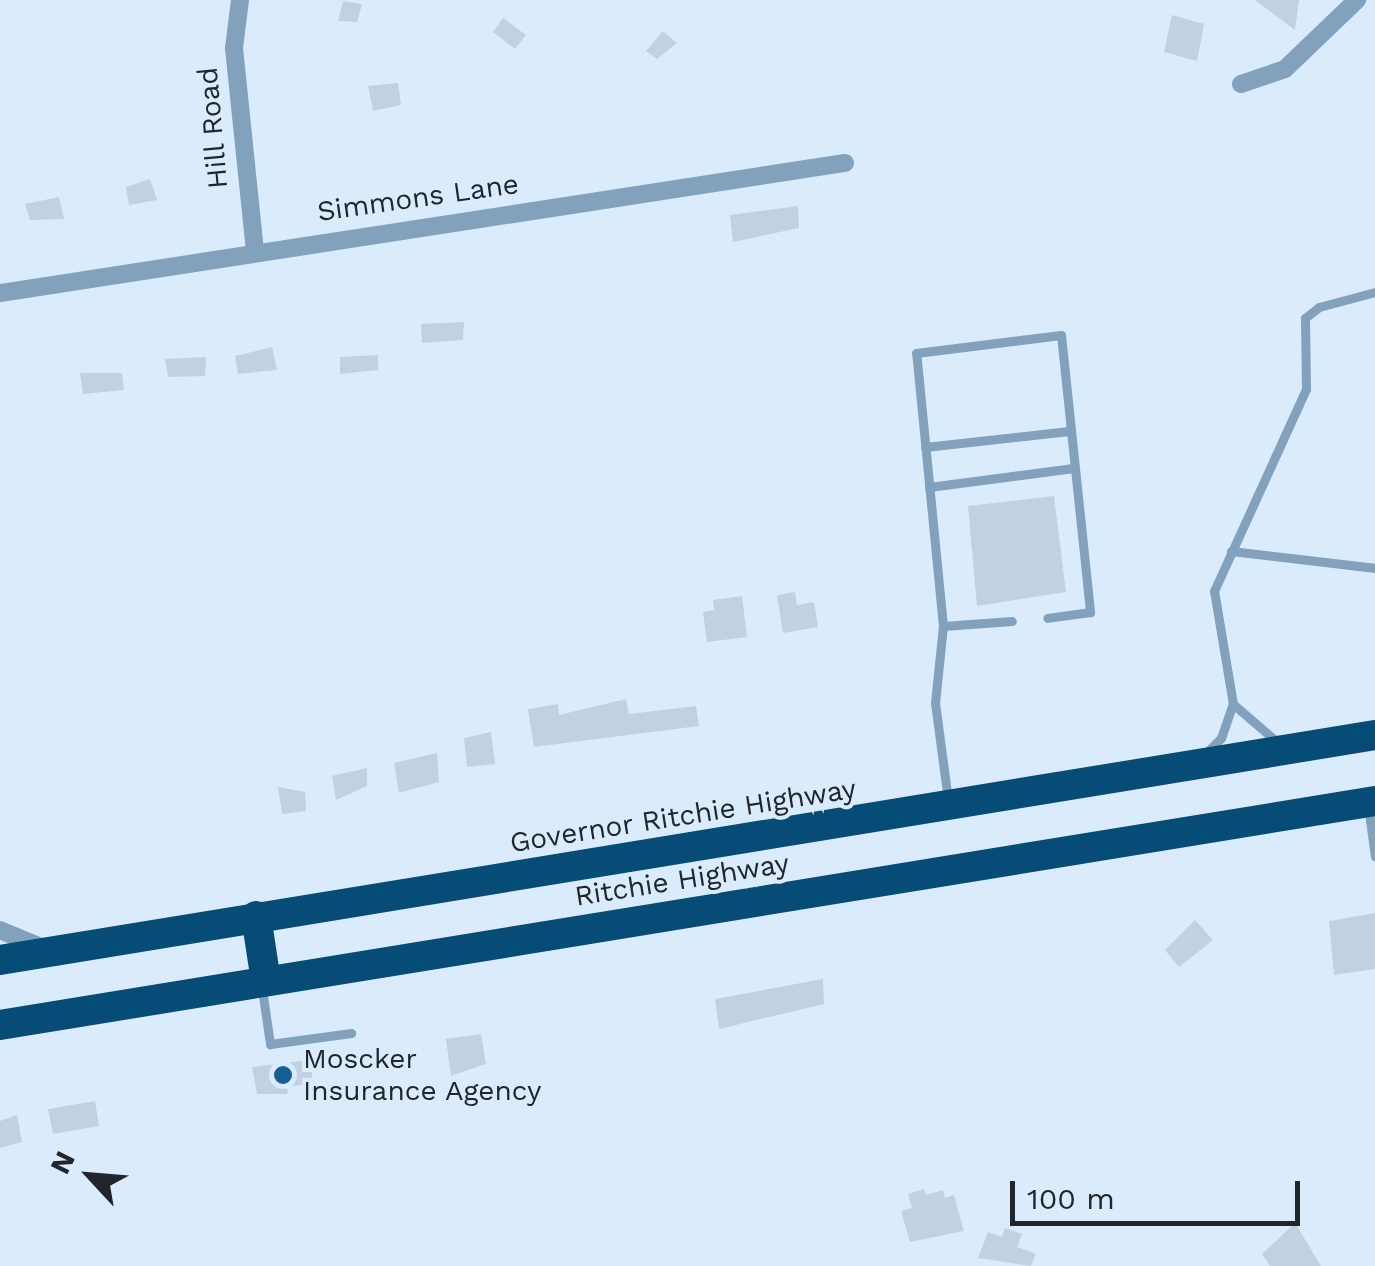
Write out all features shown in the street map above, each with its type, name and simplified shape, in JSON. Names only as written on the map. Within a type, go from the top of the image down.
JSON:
[{"type":"highway","name":"Governor Ritchie Highway","points":[[0,960],[949,808],[1200,760],[1375,735]]},
{"type":"highway","name":"Ritchie Highway","points":[[0,1024],[1371,802]]},
{"type":"highway","points":[[256,916],[263,981]]},
{"type":"street","name":"Hill Road","points":[[240,0],[234,48],[254,250]]},
{"type":"street","points":[[1242,84],[1284,70],[1357,0]]},
{"type":"street","name":"Simmons Lane","points":[[0,292],[254,250],[844,163]]},
{"type":"street","points":[[0,930],[58,952]]},
{"type":"lane","points":[[1200,760],[1221,738],[1233,704],[1214,592],[1306,390],[1305,318],[1319,307],[1375,292]]},
{"type":"lane","points":[[949,808],[936,703],[943,626],[916,353],[1061,334],[1090,612],[1047,618]]},
{"type":"lane","points":[[926,447],[1069,426]]},
{"type":"lane","points":[[930,487],[1074,468]]},
{"type":"lane","points":[[1230,552],[1375,568]]},
{"type":"lane","points":[[943,626],[1012,621]]},
{"type":"lane","points":[[1233,704],[1252,727],[1287,748]]},
{"type":"lane","points":[[1371,802],[1375,857]]},
{"type":"lane","points":[[263,981],[270,1044],[351,1034]]},
{"type":"building","points":[[1255,0],[1299,0],[1295,30]]},
{"type":"building","points":[[343,1],[362,4],[357,22],[338,21]]},
{"type":"building","points":[[1172,15],[1204,24],[1197,61],[1164,52]]},
{"type":"building","points":[[503,18],[526,35],[515,49],[493,32]]},
{"type":"building","points":[[663,31],[677,43],[657,59],[646,51]]},
{"type":"building","points":[[398,83],[401,105],[373,111],[368,86]]},
{"type":"building","points":[[150,179],[157,200],[129,205],[126,187]]},
{"type":"building","points":[[59,197],[64,219],[30,220],[25,204]]},
{"type":"building","points":[[798,206],[799,228],[733,242],[730,215]]},
{"type":"building","points":[[464,322],[463,340],[422,343],[421,324]]},
{"type":"building","points":[[272,347],[277,370],[238,374],[235,356]]},
{"type":"building","points":[[378,355],[378,370],[340,374],[340,357]]},
{"type":"building","points":[[206,357],[205,376],[168,377],[165,359]]},
{"type":"building","points":[[80,373],[122,373],[124,390],[83,394]]},
{"type":"building","points":[[1054,496],[1066,592],[977,606],[968,506]]},
{"type":"building","points":[[795,592],[797,605],[814,602],[818,627],[783,633],[777,595]]},
{"type":"building","points":[[742,596],[747,637],[707,642],[703,612],[714,610],[713,600]]},
{"type":"building","points":[[626,699],[629,714],[696,706],[699,726],[534,747],[528,709],[558,704],[559,715]]},
{"type":"building","points":[[491,732],[495,764],[467,767],[464,738]]},
{"type":"building","points":[[437,753],[439,782],[399,793],[394,763]]},
{"type":"building","points":[[367,768],[367,786],[336,800],[332,776]]},
{"type":"building","points":[[278,787],[305,792],[306,811],[282,814]]},
{"type":"building","points":[[1375,913],[1375,969],[1334,975],[1329,921]]},
{"type":"building","points":[[1195,920],[1213,940],[1179,967],[1165,950]]},
{"type":"building","points":[[823,979],[824,1004],[719,1029],[715,999]]},
{"type":"building","points":[[481,1034],[486,1064],[451,1076],[446,1039]]},
{"type":"building","name":"Moscker Insurance Agency","points":[[310,1060],[313,1083],[287,1087],[288,1094],[257,1094],[252,1067]]},
{"type":"building","points":[[95,1101],[99,1126],[53,1134],[48,1109]]},
{"type":"building","points":[[17,1115],[22,1142],[0,1148],[0,1121]]},
{"type":"building","points":[[924,1189],[926,1195],[943,1190],[945,1198],[954,1195],[964,1231],[910,1242],[901,1211],[912,1208],[908,1194]]},
{"type":"building","points":[[1295,1223],[1321,1266],[1270,1266],[1262,1254]]},
{"type":"building","points":[[1005,1228],[1022,1234],[1017,1247],[1036,1254],[1031,1266],[978,1258],[988,1232],[1002,1237]]},
{"type":"place","name":"Moscker Insurance Agency","points":[[283,1075]]}]
